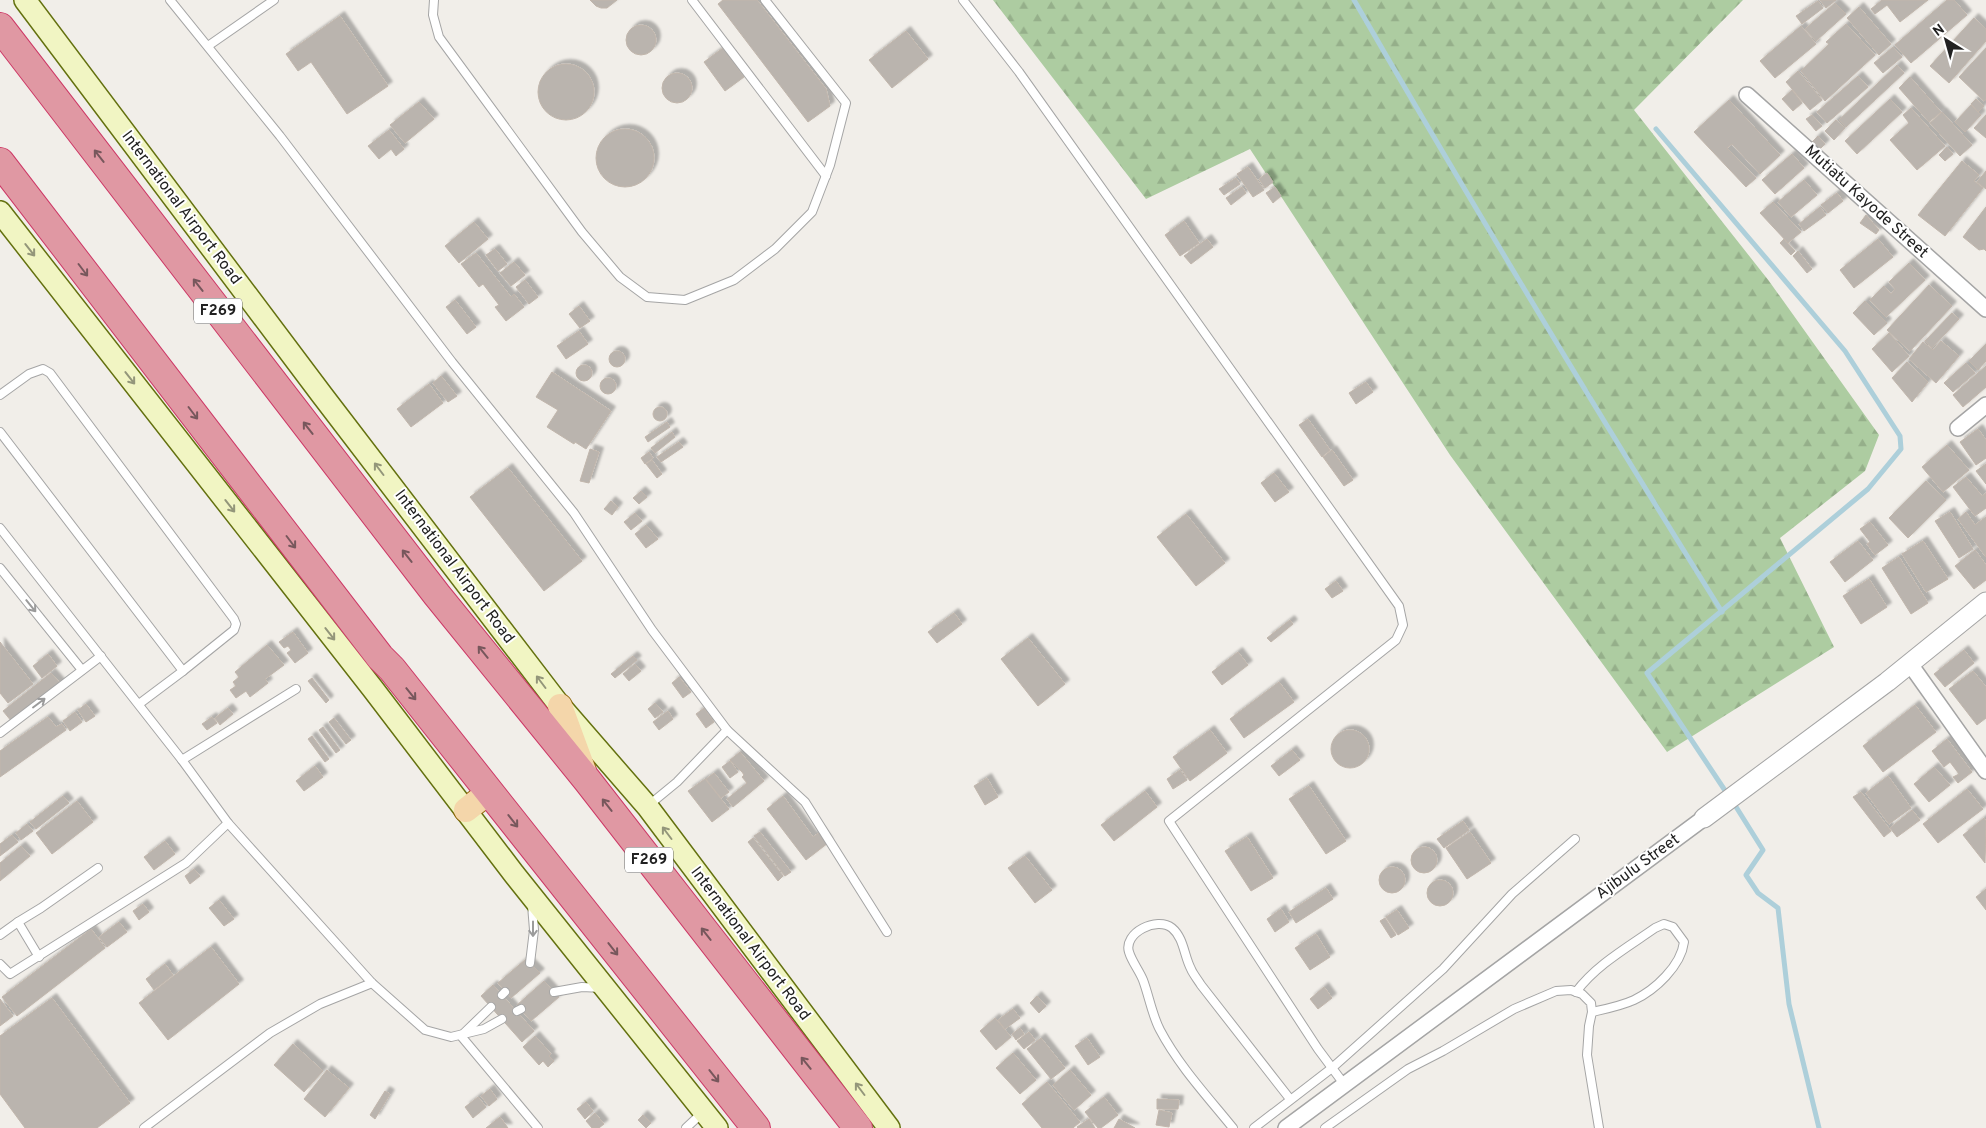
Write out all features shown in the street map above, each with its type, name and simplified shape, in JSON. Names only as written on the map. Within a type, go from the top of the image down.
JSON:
[{"type":"highway","name":"International Airport Road","points":[[0,27],[437,595],[587,780],[858,1128]]},
{"type":"highway","points":[[0,162],[380,657],[756,1128]]},
{"type":"main road","name":"International Airport Road","points":[[24,0],[560,706],[647,806],[889,1128]]},
{"type":"main road","points":[[0,212],[531,895],[710,1120]]},
{"type":"main road","points":[[560,706],[587,780]]},
{"type":"main road","points":[[466,810],[489,792]]},
{"type":"street","name":"Mutiatu Kayode Street","points":[[1747,95],[1986,309]]},
{"type":"street","points":[[1958,428],[1986,405]]},
{"type":"street","name":"Ajibulu Street","points":[[1286,1128],[1910,664],[1986,602]]},
{"type":"street","points":[[1910,664],[1986,772]]},
{"type":"lane","points":[[170,0],[280,136],[452,362],[574,513],[652,630],[727,730],[805,802],[887,932]]},
{"type":"lane","points":[[208,46],[274,0]]},
{"type":"lane","points":[[434,0],[433,15],[439,37],[582,232],[620,277],[647,297],[685,300],[734,280],[775,249],[812,212],[826,176],[846,103],[765,0]]},
{"type":"lane","points":[[692,0],[826,176]]},
{"type":"lane","points":[[963,0],[1018,72],[1399,606],[1404,625],[1396,640],[1169,821],[1313,1041],[1344,1084]]},
{"type":"lane","points":[[0,394],[29,374],[43,369],[50,373],[234,619],[236,624],[234,630],[139,704]]},
{"type":"lane","points":[[0,432],[183,671]]},
{"type":"lane","points":[[0,528],[139,704],[228,823],[372,984],[425,1030],[451,1037],[461,1036],[484,1029],[502,1019]]},
{"type":"lane","points":[[0,568],[82,670]]},
{"type":"lane","points":[[0,732],[101,656]]},
{"type":"lane","points":[[182,760],[296,690]]},
{"type":"lane","points":[[647,806],[677,782],[727,730]]},
{"type":"lane","points":[[0,964],[10,974],[40,957],[186,863],[228,823]]},
{"type":"lane","points":[[1254,1128],[1332,1068],[1443,969],[1512,894],[1575,839]]},
{"type":"lane","points":[[0,935],[98,868]]},
{"type":"lane","points":[[530,963],[534,930],[531,895]]},
{"type":"lane","points":[[18,922],[40,957]]},
{"type":"lane","points":[[1233,1128],[1175,1056],[1159,1029],[1142,977],[1128,951],[1128,942],[1140,930],[1158,924],[1165,924],[1172,928],[1179,936],[1191,969],[1202,985],[1290,1099]]},
{"type":"lane","points":[[1576,992],[1596,971],[1654,928],[1664,924],[1673,927],[1684,942],[1682,955],[1676,965],[1647,992],[1634,1000],[1592,1012]]},
{"type":"lane","points":[[144,1128],[270,1033],[320,1004],[372,984]]},
{"type":"lane","points":[[554,992],[582,987],[605,988]]},
{"type":"lane","points":[[1325,1128],[1408,1069],[1443,1051],[1514,1009],[1556,991],[1576,992],[1587,998],[1591,1003],[1592,1012],[1589,1026],[1588,1055],[1599,1128]]},
{"type":"lane","points":[[461,1036],[491,1007]]},
{"type":"lane","points":[[461,1036],[538,1128]]},
{"type":"lane","points":[[686,1128],[710,1120]]},
{"type":"green space","points":[[993,0],[1743,0],[1634,110],[1769,281],[1879,435],[1865,471],[1780,538],[1834,647],[1667,752],[1450,455],[1250,149],[1146,199]]},
{"type":"building","points":[[590,0],[617,0],[607,8],[601,8]]},
{"type":"building","points":[[723,0],[757,0],[826,89],[830,106],[808,122],[718,4]]},
{"type":"building","points":[[1820,0],[1836,0],[1826,8]]},
{"type":"building","points":[[1882,0],[1928,0],[1900,22],[1887,5],[1875,14],[1871,9]]},
{"type":"building","points":[[1947,0],[1954,0],[1967,15],[1911,63],[1895,45]]},
{"type":"building","points":[[1818,1],[1823,8],[1802,24],[1796,16]]},
{"type":"building","points":[[1835,3],[1846,14],[1816,41],[1805,29]]},
{"type":"building","points":[[1859,7],[1891,44],[1879,55],[1847,18]]},
{"type":"building","points":[[340,16],[388,86],[347,114],[311,62],[298,71],[286,54]]},
{"type":"building","points":[[1974,18],[1986,29],[1986,41],[1949,83],[1930,66]]},
{"type":"building","points":[[1846,24],[1875,55],[1825,101],[1801,71],[1829,44],[1826,42]]},
{"type":"building","points":[[641,25],[652,29],[656,40],[652,51],[641,55],[630,51],[626,40],[630,29]]},
{"type":"building","points":[[1801,26],[1816,44],[1775,78],[1760,61]]},
{"type":"building","points":[[906,31],[928,59],[892,88],[869,60]]},
{"type":"building","points":[[1893,47],[1902,57],[1883,73],[1874,63]]},
{"type":"building","points":[[723,48],[744,77],[725,91],[704,62]]},
{"type":"building","points":[[1986,48],[1986,99],[1984,101],[1959,77]]},
{"type":"building","points":[[560,64],[572,64],[582,68],[590,76],[594,92],[590,108],[582,116],[572,120],[560,120],[550,116],[542,108],[538,98],[538,86],[542,76],[550,68]]},
{"type":"building","points":[[1897,65],[1904,73],[1846,127],[1839,120]]},
{"type":"building","points":[[1798,71],[1822,100],[1810,110],[1786,82]]},
{"type":"building","points":[[677,73],[683,74],[691,82],[691,94],[683,102],[677,103],[671,102],[663,94],[662,88],[663,82],[671,74]]},
{"type":"building","points":[[1858,76],[1868,87],[1827,123],[1817,112]]},
{"type":"building","points":[[1910,77],[1941,112],[1929,122],[1899,88]]},
{"type":"building","points":[[1792,90],[1802,103],[1793,111],[1782,99]]},
{"type":"building","points":[[1890,99],[1902,112],[1857,154],[1845,141]]},
{"type":"building","points":[[1976,99],[1984,106],[1978,112],[1971,104]]},
{"type":"building","points":[[1729,100],[1780,155],[1760,174],[1732,144],[1727,148],[1756,178],[1746,187],[1694,132]]},
{"type":"building","points":[[419,102],[434,119],[405,143],[390,125]]},
{"type":"building","points":[[1971,105],[1981,115],[1965,132],[1955,122]]},
{"type":"building","points":[[1911,108],[1945,146],[1917,170],[1890,140],[1909,123],[1903,115]]},
{"type":"building","points":[[1942,112],[1972,145],[1960,156],[1930,123]]},
{"type":"building","points":[[1812,115],[1822,126],[1816,131],[1806,119]]},
{"type":"building","points":[[1986,115],[1986,138],[1974,128]]},
{"type":"building","points":[[1836,120],[1845,128],[1834,140],[1825,131]]},
{"type":"building","points":[[619,129],[631,129],[646,137],[654,152],[654,164],[646,179],[631,187],[619,187],[604,179],[596,164],[596,152],[604,137]]},
{"type":"building","points":[[389,130],[404,149],[396,156],[391,149],[379,159],[368,146]]},
{"type":"building","points":[[1818,136],[1825,144],[1819,150],[1812,142]]},
{"type":"building","points":[[1947,147],[1953,154],[1945,161],[1939,155]]},
{"type":"building","points":[[1792,154],[1804,168],[1775,194],[1762,180]]},
{"type":"building","points":[[1962,161],[1979,175],[1974,181],[1983,188],[1945,236],[1918,215]]},
{"type":"building","points":[[1248,167],[1264,190],[1253,197],[1237,174]]},
{"type":"building","points":[[1986,171],[1986,189],[1977,182]]},
{"type":"building","points":[[1267,173],[1273,182],[1265,188],[1259,179]]},
{"type":"building","points":[[1236,178],[1240,184],[1224,195],[1219,189]]},
{"type":"building","points":[[1804,180],[1817,195],[1791,217],[1778,202]]},
{"type":"building","points":[[1242,187],[1246,193],[1231,205],[1226,198]]},
{"type":"building","points":[[1275,187],[1281,196],[1273,203],[1266,193]]},
{"type":"building","points":[[1837,193],[1843,201],[1828,213],[1821,205]]},
{"type":"building","points":[[1773,202],[1801,232],[1788,243],[1760,213]]},
{"type":"building","points":[[1820,207],[1826,215],[1804,231],[1799,224]]},
{"type":"building","points":[[1986,207],[1986,251],[1984,249],[1979,250],[1963,237]]},
{"type":"building","points":[[1866,215],[1879,230],[1876,234],[1860,223]]},
{"type":"building","points":[[1184,221],[1199,243],[1180,256],[1165,235]]},
{"type":"building","points":[[474,222],[488,239],[459,263],[445,246]]},
{"type":"building","points":[[1207,239],[1213,247],[1191,264],[1184,256]]},
{"type":"building","points":[[1784,239],[1795,251],[1791,255],[1780,243]]},
{"type":"building","points":[[1878,239],[1893,257],[1854,288],[1840,270]]},
{"type":"building","points":[[495,249],[507,264],[498,271],[486,255]]},
{"type":"building","points":[[1798,251],[1812,269],[1807,273],[1793,256]]},
{"type":"building","points":[[476,253],[511,297],[514,294],[524,307],[506,321],[495,307],[499,305],[483,284],[479,287],[461,264]]},
{"type":"building","points":[[514,262],[525,275],[511,286],[500,273]]},
{"type":"building","points":[[1909,263],[1925,280],[1886,317],[1870,300],[1884,286],[1891,294],[1895,289],[1889,282]]},
{"type":"building","points":[[525,280],[538,297],[529,304],[516,287]]},
{"type":"building","points":[[1929,285],[1952,306],[1910,351],[1887,330]]},
{"type":"building","points":[[455,300],[476,327],[467,334],[446,307]]},
{"type":"building","points":[[1865,301],[1887,323],[1874,335],[1853,313]]},
{"type":"building","points":[[579,306],[590,321],[580,328],[569,314]]},
{"type":"building","points":[[1952,313],[1959,319],[1932,348],[1925,341]]},
{"type":"building","points":[[579,331],[588,344],[566,359],[557,346]]},
{"type":"building","points":[[1889,333],[1909,356],[1892,372],[1872,349]]},
{"type":"building","points":[[1941,341],[1959,356],[1936,383],[1909,359],[1923,342],[1933,350]]},
{"type":"building","points":[[1986,344],[1986,361],[1978,370],[1969,361]]},
{"type":"building","points":[[617,351],[623,353],[625,359],[623,365],[617,367],[611,365],[609,359],[611,353]]},
{"type":"building","points":[[1907,362],[1928,382],[1912,402],[1892,378]]},
{"type":"building","points":[[1966,363],[1975,373],[1953,392],[1944,383]]},
{"type":"building","points":[[581,365],[587,365],[592,370],[590,379],[581,381],[576,376],[576,370]]},
{"type":"building","points":[[1986,366],[1986,387],[1963,407],[1953,395]]},
{"type":"building","points":[[552,372],[611,411],[586,449],[575,442],[574,444],[547,427],[558,410],[536,397]]},
{"type":"building","points":[[441,376],[457,396],[448,402],[433,383]]},
{"type":"building","points":[[608,378],[614,380],[616,386],[614,392],[608,394],[602,392],[600,386],[602,380]]},
{"type":"building","points":[[1366,382],[1373,392],[1356,404],[1349,393]]},
{"type":"building","points":[[429,384],[443,403],[411,427],[397,409]]},
{"type":"building","points":[[660,407],[665,409],[667,414],[665,419],[660,421],[655,419],[653,414],[655,409]]},
{"type":"building","points":[[1308,419],[1330,450],[1322,457],[1299,425]]},
{"type":"building","points":[[667,422],[670,427],[648,442],[645,437]]},
{"type":"building","points":[[1978,429],[1986,440],[1986,458],[1976,465],[1960,442]]},
{"type":"building","points":[[672,432],[675,437],[655,453],[651,448]]},
{"type":"building","points":[[679,442],[683,447],[661,462],[657,457]]},
{"type":"building","points":[[1947,445],[1969,470],[1943,492],[1922,467]]},
{"type":"building","points":[[590,449],[599,452],[589,483],[580,481]]},
{"type":"building","points":[[1332,450],[1353,480],[1344,486],[1323,457]]},
{"type":"building","points":[[649,452],[653,458],[645,464],[641,458]]},
{"type":"building","points":[[652,460],[662,474],[657,478],[646,464]]},
{"type":"building","points":[[1986,464],[1986,484],[1976,471]]},
{"type":"building","points":[[508,468],[582,561],[544,591],[470,497]]},
{"type":"building","points":[[1274,473],[1289,492],[1275,502],[1261,483]]},
{"type":"building","points":[[1966,477],[1982,496],[1986,493],[1986,508],[1975,516],[1953,487]]},
{"type":"building","points":[[1926,481],[1946,500],[1908,538],[1889,518]]},
{"type":"building","points":[[641,491],[647,497],[639,504],[633,498]]},
{"type":"building","points":[[611,501],[618,507],[612,515],[604,509]]},
{"type":"building","points":[[1950,512],[1973,549],[1959,558],[1935,521]]},
{"type":"building","points":[[1966,512],[1975,525],[1986,517],[1986,557],[1958,519]]},
{"type":"building","points":[[635,513],[642,521],[631,530],[624,522]]},
{"type":"building","points":[[1186,514],[1225,563],[1196,586],[1157,537]]},
{"type":"building","points":[[1870,522],[1888,545],[1875,555],[1867,544],[1870,542],[1860,529]]},
{"type":"building","points":[[646,525],[658,539],[646,548],[635,534]]},
{"type":"building","points":[[1858,541],[1873,560],[1845,582],[1830,562]]},
{"type":"building","points":[[1923,541],[1948,579],[1926,592],[1902,554]]},
{"type":"building","points":[[1975,550],[1986,565],[1986,580],[1974,589],[1955,566]]},
{"type":"building","points":[[1899,557],[1928,603],[1911,614],[1882,568]]},
{"type":"building","points":[[1869,579],[1887,607],[1861,624],[1843,596]]},
{"type":"building","points":[[1336,581],[1343,591],[1332,598],[1325,589]]},
{"type":"building","points":[[954,613],[962,624],[937,643],[928,632]]},
{"type":"building","points":[[1290,620],[1293,624],[1271,642],[1267,638]]},
{"type":"building","points":[[293,632],[308,653],[295,663],[287,653],[291,650],[288,646],[284,648],[279,642]]},
{"type":"building","points":[[1028,638],[1065,684],[1038,706],[1001,659]]},
{"type":"building","points":[[0,642],[33,684],[8,703],[0,693]]},
{"type":"building","points":[[267,645],[284,665],[265,679],[268,683],[250,697],[246,691],[236,698],[230,690],[236,686],[233,682],[239,677],[235,672]]},
{"type":"building","points":[[1964,650],[1974,663],[1945,687],[1934,674]]},
{"type":"building","points":[[1238,652],[1248,665],[1222,685],[1212,672]]},
{"type":"building","points":[[48,654],[57,666],[42,678],[33,666]]},
{"type":"building","points":[[633,656],[637,660],[615,678],[611,674]]},
{"type":"building","points":[[635,664],[641,671],[629,681],[623,674]]},
{"type":"building","points":[[1973,671],[1986,687],[1986,718],[1977,725],[1949,689]]},
{"type":"building","points":[[51,673],[61,684],[12,722],[3,711]]},
{"type":"building","points":[[679,677],[691,692],[683,698],[672,683]]},
{"type":"building","points":[[312,678],[329,700],[326,703],[308,681]]},
{"type":"building","points":[[1279,682],[1294,702],[1244,738],[1230,719]]},
{"type":"building","points":[[655,703],[663,712],[655,718],[648,709]]},
{"type":"building","points":[[86,704],[95,716],[86,722],[78,710]]},
{"type":"building","points":[[1915,705],[1936,732],[1883,772],[1863,746]]},
{"type":"building","points":[[228,708],[233,714],[220,725],[215,718]]},
{"type":"building","points":[[704,708],[714,722],[706,728],[696,714]]},
{"type":"building","points":[[668,711],[673,719],[659,730],[653,722]]},
{"type":"building","points":[[75,712],[82,722],[70,731],[63,721]]},
{"type":"building","points":[[48,717],[56,727],[62,724],[66,730],[0,777],[0,751]]},
{"type":"building","points":[[212,717],[217,723],[207,730],[202,724]]},
{"type":"building","points":[[334,718],[351,740],[346,744],[329,722]]},
{"type":"building","points":[[323,727],[340,750],[336,753],[319,730]]},
{"type":"building","points":[[1210,730],[1227,753],[1190,781],[1173,757]]},
{"type":"building","points":[[1350,730],[1363,736],[1369,749],[1363,762],[1350,768],[1337,762],[1331,749],[1337,736]]},
{"type":"building","points":[[312,736],[329,759],[325,762],[308,739]]},
{"type":"building","points":[[1947,739],[1972,772],[1958,783],[1953,777],[1959,774],[1950,762],[1944,767],[1932,751]]},
{"type":"building","points":[[1292,750],[1300,760],[1279,776],[1271,766]]},
{"type":"building","points":[[740,752],[764,781],[733,807],[727,799],[747,783],[742,777],[744,775],[742,772],[730,760]]},
{"type":"building","points":[[730,761],[738,772],[730,778],[722,767]]},
{"type":"building","points":[[315,766],[323,777],[304,791],[296,781]]},
{"type":"building","points":[[1934,767],[1950,785],[1929,802],[1914,784]]},
{"type":"building","points":[[1180,770],[1187,780],[1173,789],[1167,779]]},
{"type":"building","points":[[714,773],[729,792],[721,798],[706,779]]},
{"type":"building","points":[[1888,776],[1911,808],[1889,824],[1866,793]]},
{"type":"building","points":[[987,778],[998,797],[985,805],[974,786]]},
{"type":"building","points":[[705,779],[729,809],[712,822],[688,791]]},
{"type":"building","points":[[1309,786],[1346,841],[1326,854],[1289,799]]},
{"type":"building","points":[[1967,789],[1983,809],[1938,843],[1923,824]]},
{"type":"building","points":[[1145,791],[1157,807],[1114,841],[1101,825]]},
{"type":"building","points":[[1861,792],[1891,831],[1884,837],[1853,797]]},
{"type":"building","points":[[63,796],[69,803],[36,829],[30,822]]},
{"type":"building","points":[[783,796],[813,837],[820,832],[828,843],[806,860],[767,809]]},
{"type":"building","points":[[77,801],[93,822],[52,854],[36,833]]},
{"type":"building","points":[[1912,810],[1920,820],[1897,837],[1890,828]]},
{"type":"building","points":[[1984,818],[1986,821],[1985,863],[1963,835]]},
{"type":"building","points":[[1463,821],[1469,830],[1444,848],[1437,839]]},
{"type":"building","points":[[27,824],[33,831],[21,840],[16,833]]},
{"type":"building","points":[[760,832],[791,872],[785,876],[754,836]]},
{"type":"building","points":[[1470,832],[1491,863],[1467,879],[1446,848]]},
{"type":"building","points":[[12,835],[18,842],[0,856],[0,844]]},
{"type":"building","points":[[1247,837],[1273,878],[1251,891],[1225,851]]},
{"type":"building","points":[[753,838],[783,876],[778,881],[748,842]]},
{"type":"building","points":[[165,841],[175,854],[154,870],[144,857]]},
{"type":"building","points":[[21,846],[30,856],[0,881],[0,863]]},
{"type":"building","points":[[1424,847],[1433,851],[1437,860],[1433,869],[1424,873],[1415,869],[1411,860],[1415,851]]},
{"type":"building","points":[[1025,856],[1052,890],[1035,903],[1008,868]]},
{"type":"building","points":[[1392,867],[1401,871],[1405,880],[1401,889],[1392,893],[1383,889],[1379,880],[1383,871]]},
{"type":"building","points":[[194,869],[200,876],[190,884],[185,876]]},
{"type":"building","points":[[1440,880],[1449,884],[1453,893],[1449,902],[1440,906],[1431,902],[1427,893],[1431,884]]},
{"type":"building","points":[[1326,888],[1333,899],[1296,923],[1289,912]]},
{"type":"building","points":[[1986,889],[1986,910],[1976,897]]},
{"type":"building","points":[[219,900],[234,919],[224,926],[209,908]]},
{"type":"building","points":[[143,904],[149,912],[139,920],[133,911]]},
{"type":"building","points":[[1281,909],[1289,922],[1275,932],[1267,919]]},
{"type":"building","points":[[1397,910],[1409,928],[1398,935],[1386,917]]},
{"type":"building","points":[[1385,918],[1396,935],[1391,938],[1380,921]]},
{"type":"building","points":[[119,922],[127,932],[107,947],[99,937]]},
{"type":"building","points":[[91,929],[105,948],[17,1016],[2,997]]},
{"type":"building","points":[[1316,934],[1330,957],[1310,970],[1295,948]]},
{"type":"building","points":[[211,947],[239,984],[168,1040],[139,1003]]},
{"type":"building","points":[[526,959],[540,973],[511,998],[498,983]]},
{"type":"building","points":[[165,964],[173,975],[154,990],[146,979]]},
{"type":"building","points":[[544,981],[559,997],[531,1021],[517,1005]]},
{"type":"building","points":[[493,985],[534,1031],[522,1042],[481,996]]},
{"type":"building","points":[[1324,987],[1332,998],[1318,1009],[1310,999]]},
{"type":"building","points":[[1037,996],[1046,1006],[1039,1013],[1030,1003]]},
{"type":"building","points":[[52,998],[130,1103],[97,1128],[25,1128],[0,1094],[0,1036]]},
{"type":"building","points":[[0,999],[13,1016],[0,1026]]},
{"type":"building","points":[[1013,1009],[1020,1018],[1005,1029],[998,1020]]},
{"type":"building","points":[[995,1018],[1011,1037],[996,1050],[980,1031]]},
{"type":"building","points":[[1020,1028],[1024,1034],[1016,1040],[1012,1034]]},
{"type":"building","points":[[1029,1032],[1035,1040],[1024,1049],[1017,1041]]},
{"type":"building","points":[[535,1036],[551,1054],[549,1056],[554,1061],[548,1067],[543,1061],[539,1065],[523,1047]]},
{"type":"building","points":[[1041,1038],[1065,1068],[1051,1079],[1027,1049]]},
{"type":"building","points":[[1087,1038],[1100,1057],[1088,1065],[1075,1046]]},
{"type":"building","points":[[293,1044],[323,1071],[304,1092],[274,1065]]},
{"type":"building","points":[[1013,1053],[1036,1080],[1020,1094],[996,1068]]},
{"type":"building","points":[[327,1070],[349,1088],[325,1117],[304,1099]]},
{"type":"building","points":[[1070,1070],[1091,1095],[1074,1110],[1053,1085]]},
{"type":"building","points":[[1047,1082],[1080,1122],[1073,1128],[1042,1128],[1022,1104]]},
{"type":"building","points":[[490,1089],[497,1099],[489,1106],[481,1096]]},
{"type":"building","points":[[385,1091],[390,1094],[375,1119],[370,1115]]},
{"type":"building","points":[[478,1097],[486,1107],[473,1118],[465,1107]]},
{"type":"building","points":[[1104,1097],[1118,1115],[1101,1128],[1098,1128],[1085,1112]]},
{"type":"building","points":[[1157,1099],[1179,1100],[1178,1109],[1157,1109]]},
{"type":"building","points":[[586,1102],[593,1111],[585,1119],[577,1109]]},
{"type":"building","points":[[1159,1110],[1172,1113],[1169,1127],[1156,1125]]},
{"type":"building","points":[[595,1113],[604,1124],[599,1128],[592,1128],[586,1121]]},
{"type":"building","points":[[643,1115],[651,1123],[646,1128],[638,1120]]},
{"type":"building","points":[[500,1117],[508,1128],[486,1128]]},
{"type":"building","points":[[1089,1119],[1095,1128],[1077,1127]]},
{"type":"building","points":[[1119,1119],[1135,1128],[1114,1128]]},
{"type":"waterway","points":[[1354,0],[1535,308],[1722,612]]},
{"type":"waterway","points":[[1656,129],[1845,351],[1900,436],[1901,449],[1868,489],[1647,673],[1728,795]]},
{"type":"waterway","points":[[1733,802],[1763,850],[1746,875],[1758,893],[1778,908],[1789,1004],[1819,1128]]}]
